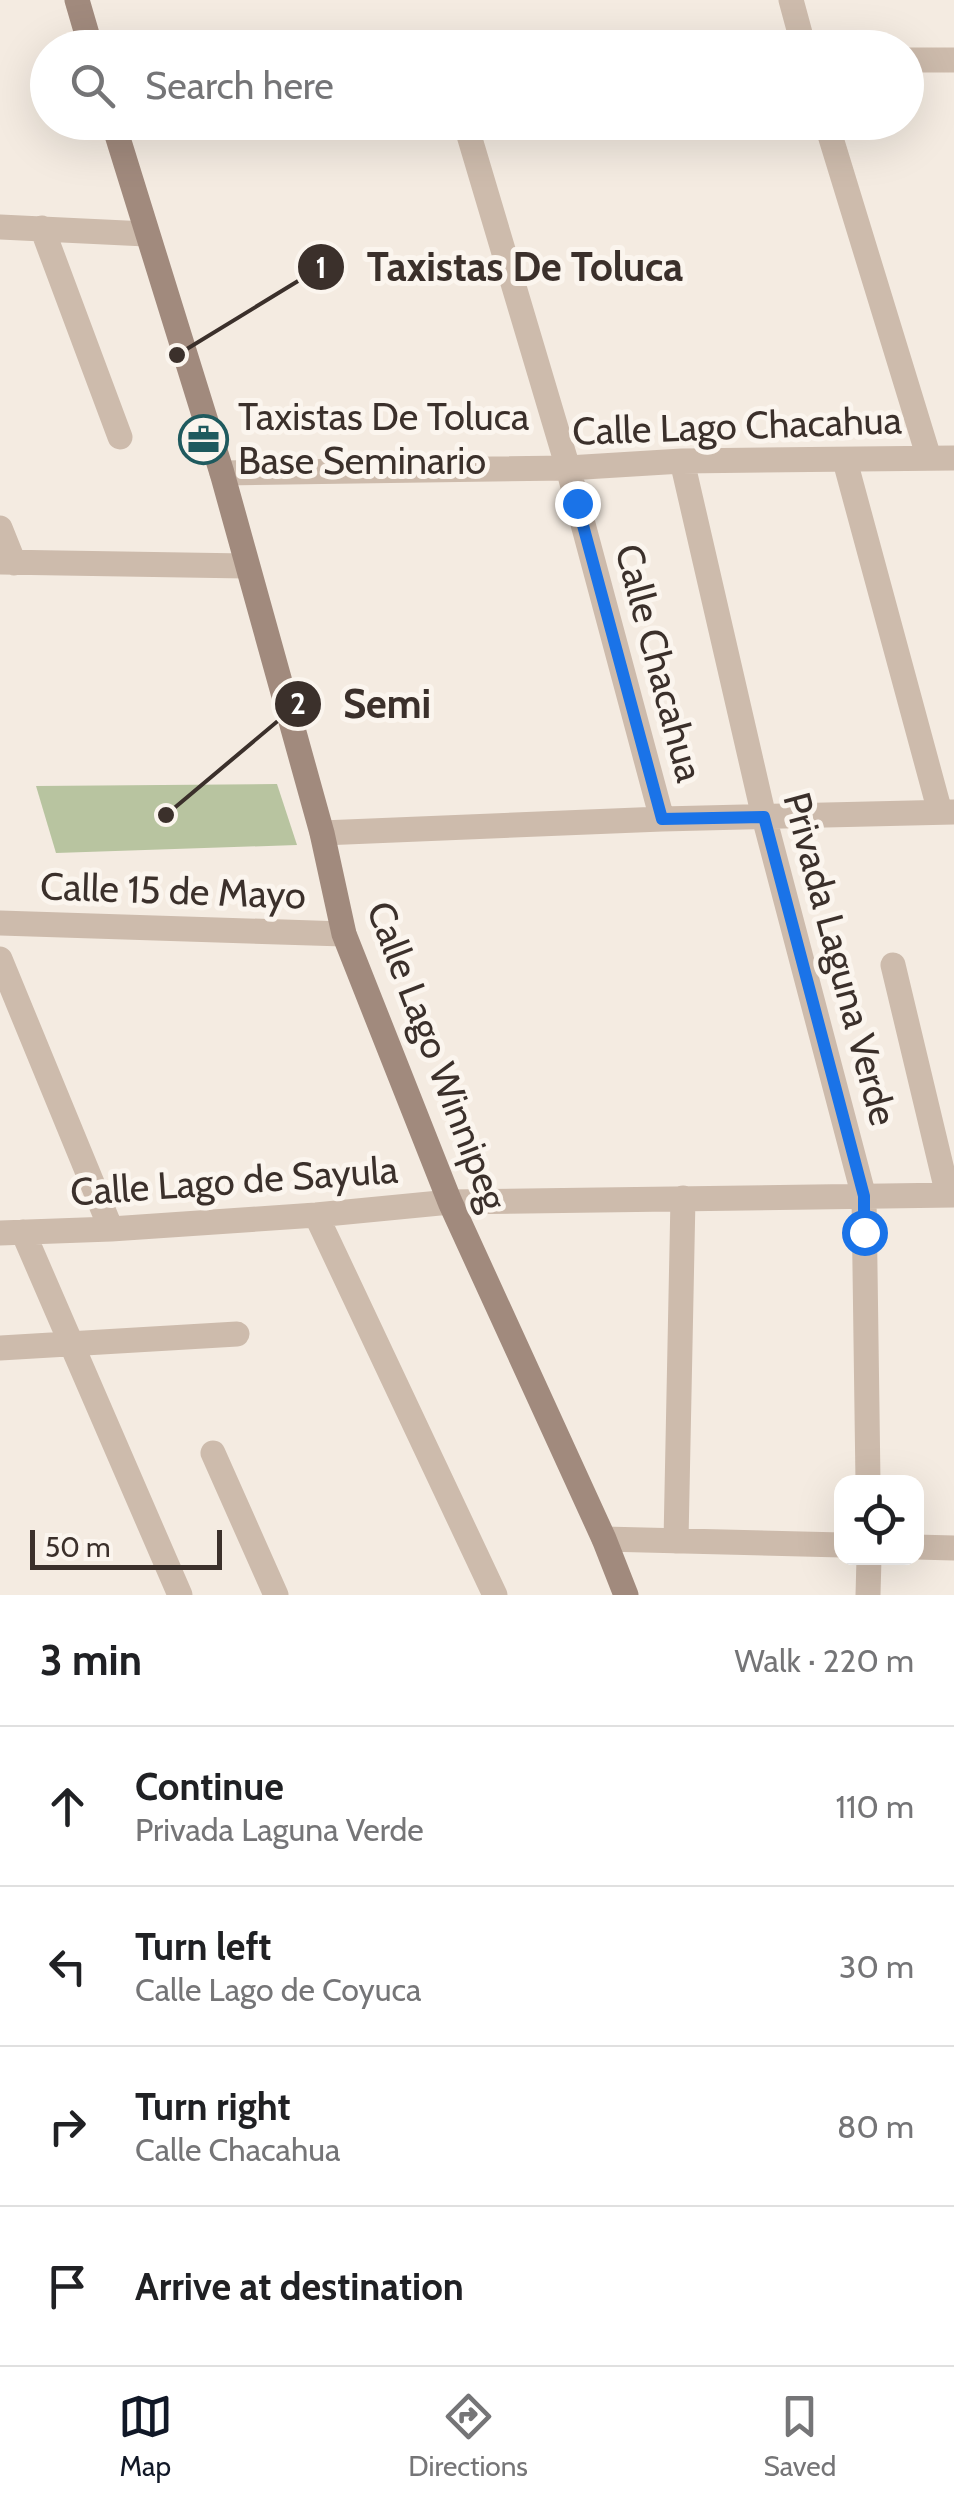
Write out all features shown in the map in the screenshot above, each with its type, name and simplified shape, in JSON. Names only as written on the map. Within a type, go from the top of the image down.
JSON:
[{"type":"main road","points":[[76,0],[85,30]]},
{"type":"main road","name":"Calle Lago Winnipeg","points":[[118,140],[222,473],[322,834],[344,934],[450,1202],[626,1595]]},
{"type":"street","points":[[792,0],[800,30]]},
{"type":"street","points":[[924,60],[954,60]]},
{"type":"street","name":"Calle Chacahua","points":[[470,140],[568,468],[662,819]]},
{"type":"street","points":[[832,140],[941,458]]},
{"type":"street","points":[[0,227],[146,234]]},
{"type":"street","points":[[42,228],[120,437]]},
{"type":"street","name":"Calle Lago Chacahua","points":[[222,473],[941,458]]},
{"type":"street","points":[[322,834],[662,819],[947,812],[845,460]]},
{"type":"street","name":"Privada Laguna Verde","points":[[682,461],[764,817],[864,1196],[868,1475]]},
{"type":"street","points":[[0,528],[7,562],[246,566]]},
{"type":"street","name":"Calle 15 de Mayo","points":[[0,922],[344,934]]},
{"type":"street","points":[[0,959],[111,1229]]},
{"type":"street","points":[[892,965],[951,1195]]},
{"type":"street","name":"Calle Lago de Sayula","points":[[11,1232],[316,1215],[450,1202],[951,1195]]},
{"type":"street","points":[[676,1541],[682,1198]]},
{"type":"street","points":[[316,1215],[495,1595]]},
{"type":"street","points":[[11,1232],[71,1345],[180,1595]]},
{"type":"street","points":[[0,1348],[236,1334]]},
{"type":"street","points":[[213,1453],[276,1595]]},
{"type":"street","points":[[604,1539],[834,1545]]},
{"type":"street","points":[[924,1547],[954,1548]]},
{"type":"street","points":[[868,1565],[868,1595]]},
{"type":"green space","points":[[277,784],[297,845],[56,853],[36,786]]},
{"type":"place","name":"Taxistas De Toluca","points":[[177,355]]},
{"type":"place","name":"Taxistas De Toluca Base Seminario","points":[[203,439]]},
{"type":"place","name":"Semi","points":[[166,815]]},
{"type":"route","points":[[577,503],[662,819],[764,817],[864,1196],[864,1232]]}]
